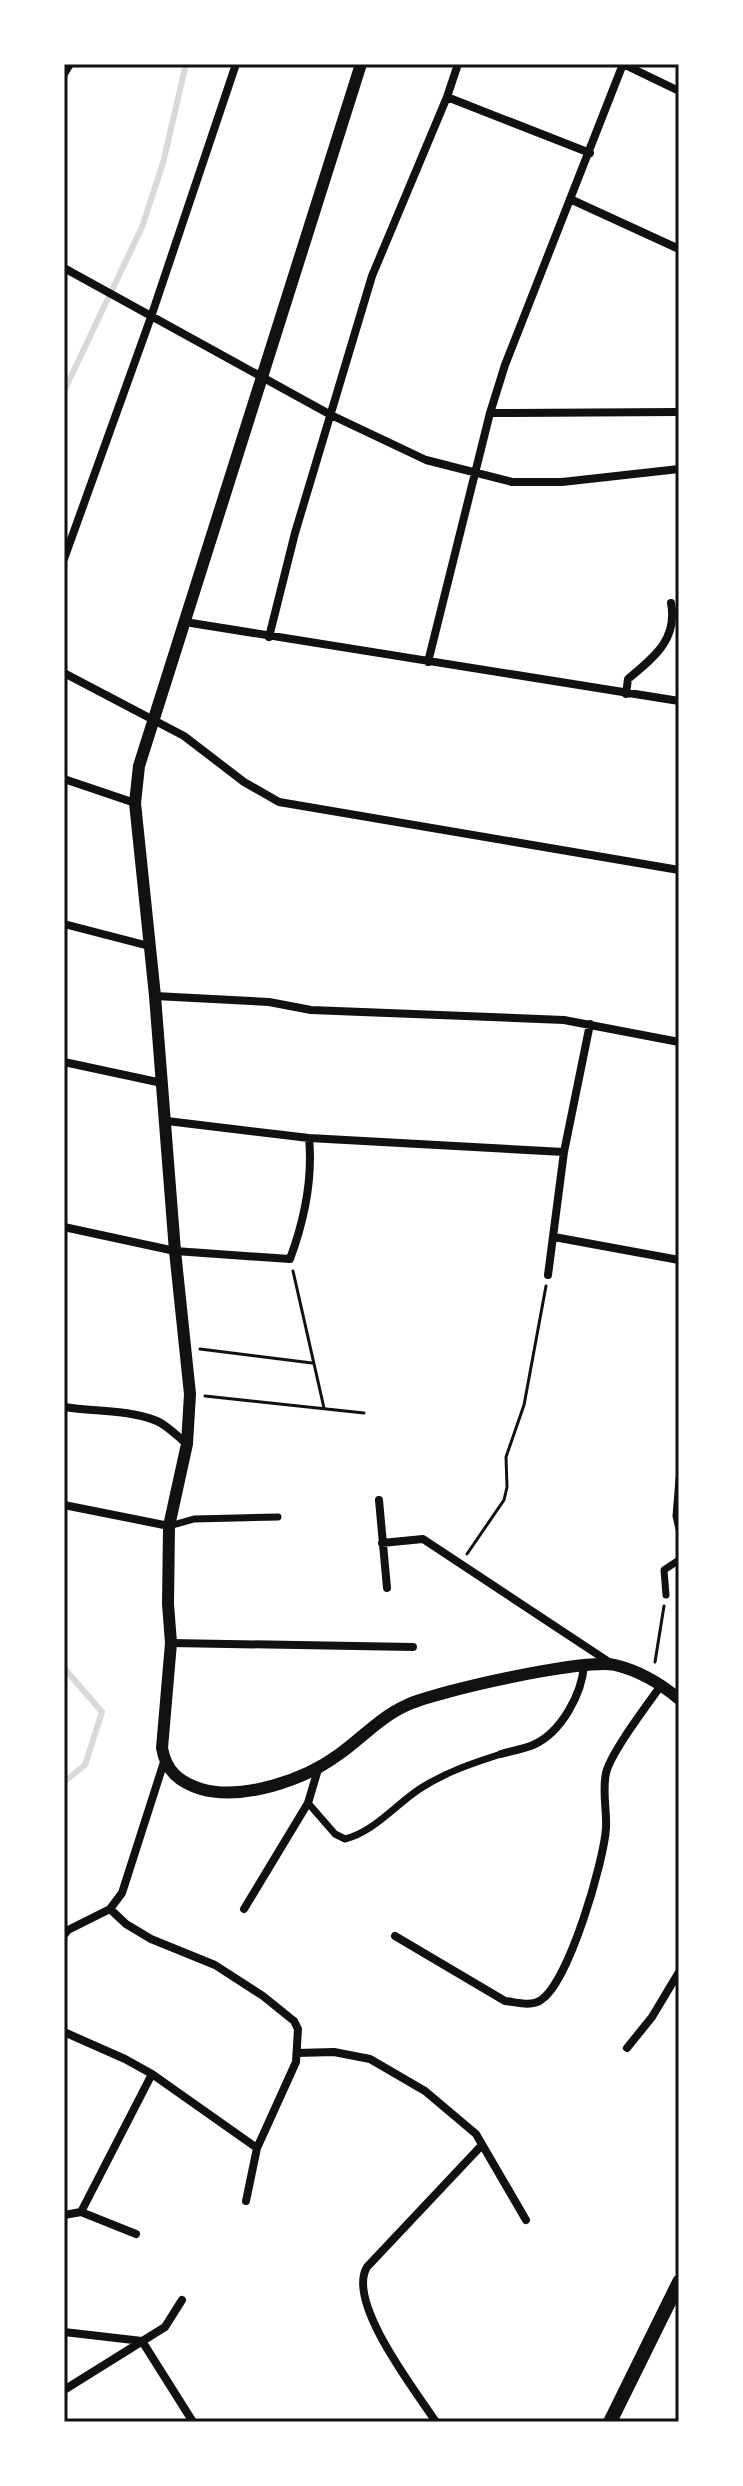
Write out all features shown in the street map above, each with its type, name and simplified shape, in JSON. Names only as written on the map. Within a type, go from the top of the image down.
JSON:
[{"type":"main road","points":[[610,2422],[679,2282]]},
{"type":"street","points":[[64,74],[70,64]]},
{"type":"street","points":[[64,559],[151,317],[236,64]]},
{"type":"street","points":[[361,64],[139,766],[135,803],[190,1394],[187,1444],[169,1526],[171,1643],[162,1748],[164,1762],[172,1774],[191,1786],[229,1794],[253,1791],[274,1785],[338,1756],[376,1722],[408,1704],[442,1693],[584,1665],[613,1664]]},
{"type":"street","points":[[269,637],[295,533],[372,276],[458,64]]},
{"type":"street","points":[[428,662],[490,413],[623,64],[679,91]]},
{"type":"street","points":[[447,97],[590,153]]},
{"type":"street","points":[[570,199],[679,249]]},
{"type":"street","points":[[65,269],[331,415],[426,460],[512,482],[562,482],[679,469]]},
{"type":"street","points":[[490,413],[679,412]]},
{"type":"street","points":[[626,694],[628,679],[662,650],[670,634],[671,603]]},
{"type":"street","points":[[185,622],[679,701]]},
{"type":"street","points":[[64,673],[184,736],[244,782],[279,802],[679,870]]},
{"type":"street","points":[[64,779],[135,803]]},
{"type":"street","points":[[64,924],[149,946]]},
{"type":"street","points":[[155,996],[269,1002],[311,1010],[564,1020],[679,1042]]},
{"type":"street","points":[[548,1275],[564,1152],[590,1024]]},
{"type":"street","points":[[64,1062],[162,1083]]},
{"type":"street","points":[[167,1121],[309,1138],[564,1152]]},
{"type":"street","points":[[64,1227],[175,1251],[290,1259],[302,1228],[308,1188],[309,1138]]},
{"type":"street","points":[[554,1237],[679,1260]]},
{"type":"street","points":[[64,1407],[96,1412],[122,1411],[159,1422],[187,1444]]},
{"type":"street","points":[[679,1479],[676,1516],[679,1529]]},
{"type":"street","points":[[379,1500],[387,1588]]},
{"type":"street","points":[[64,1505],[169,1526],[194,1519],[278,1517]]},
{"type":"street","points":[[382,1543],[423,1539],[613,1664],[657,1681],[679,1699]]},
{"type":"street","points":[[666,1595],[664,1570],[679,1560]]},
{"type":"street","points":[[171,1643],[413,1647]]},
{"type":"street","points":[[308,1803],[335,1834],[345,1839],[360,1835],[426,1785],[464,1766],[536,1744],[578,1696],[584,1665]]},
{"type":"street","points":[[395,1936],[505,2001],[526,2004],[541,2000],[556,1981],[578,1940],[603,1849],[607,1771],[657,1681]]},
{"type":"street","points":[[64,1935],[110,1909],[122,1893],[164,1762]]},
{"type":"street","points":[[244,1909],[308,1803],[319,1766]]},
{"type":"street","points":[[110,1909],[126,1924],[151,1939],[215,1965],[239,1980],[294,2021],[298,2029],[296,2062],[257,2148],[246,2201]]},
{"type":"street","points":[[627,2048],[652,2017],[679,1972]]},
{"type":"street","points":[[64,2032],[152,2074],[257,2148]]},
{"type":"street","points":[[297,2053],[334,2052],[370,2059],[425,2091],[476,2134],[526,2220]]},
{"type":"street","points":[[81,2212],[152,2074]]},
{"type":"street","points":[[436,2422],[374,2326],[362,2288],[362,2275],[482,2145]]},
{"type":"street","points":[[64,2215],[81,2212],[136,2234]]},
{"type":"street","points":[[64,2390],[165,2327],[182,2300]]},
{"type":"street","points":[[64,2332],[142,2341]]},
{"type":"street","points":[[142,2341],[193,2422]]},
{"type":"path","points":[[290,1259],[324,1409]]},
{"type":"path","points":[[460,1563],[504,1500],[506,1457],[524,1405],[548,1275]]},
{"type":"path","points":[[185,1348],[314,1363]]},
{"type":"path","points":[[190,1394],[364,1413]]},
{"type":"path","points":[[657,1681],[666,1595]]},
{"type":"waterway","points":[[64,391],[142,227],[163,163],[186,64]]},
{"type":"waterway","points":[[64,1668],[102,1712],[85,1765],[64,1782]]}]
